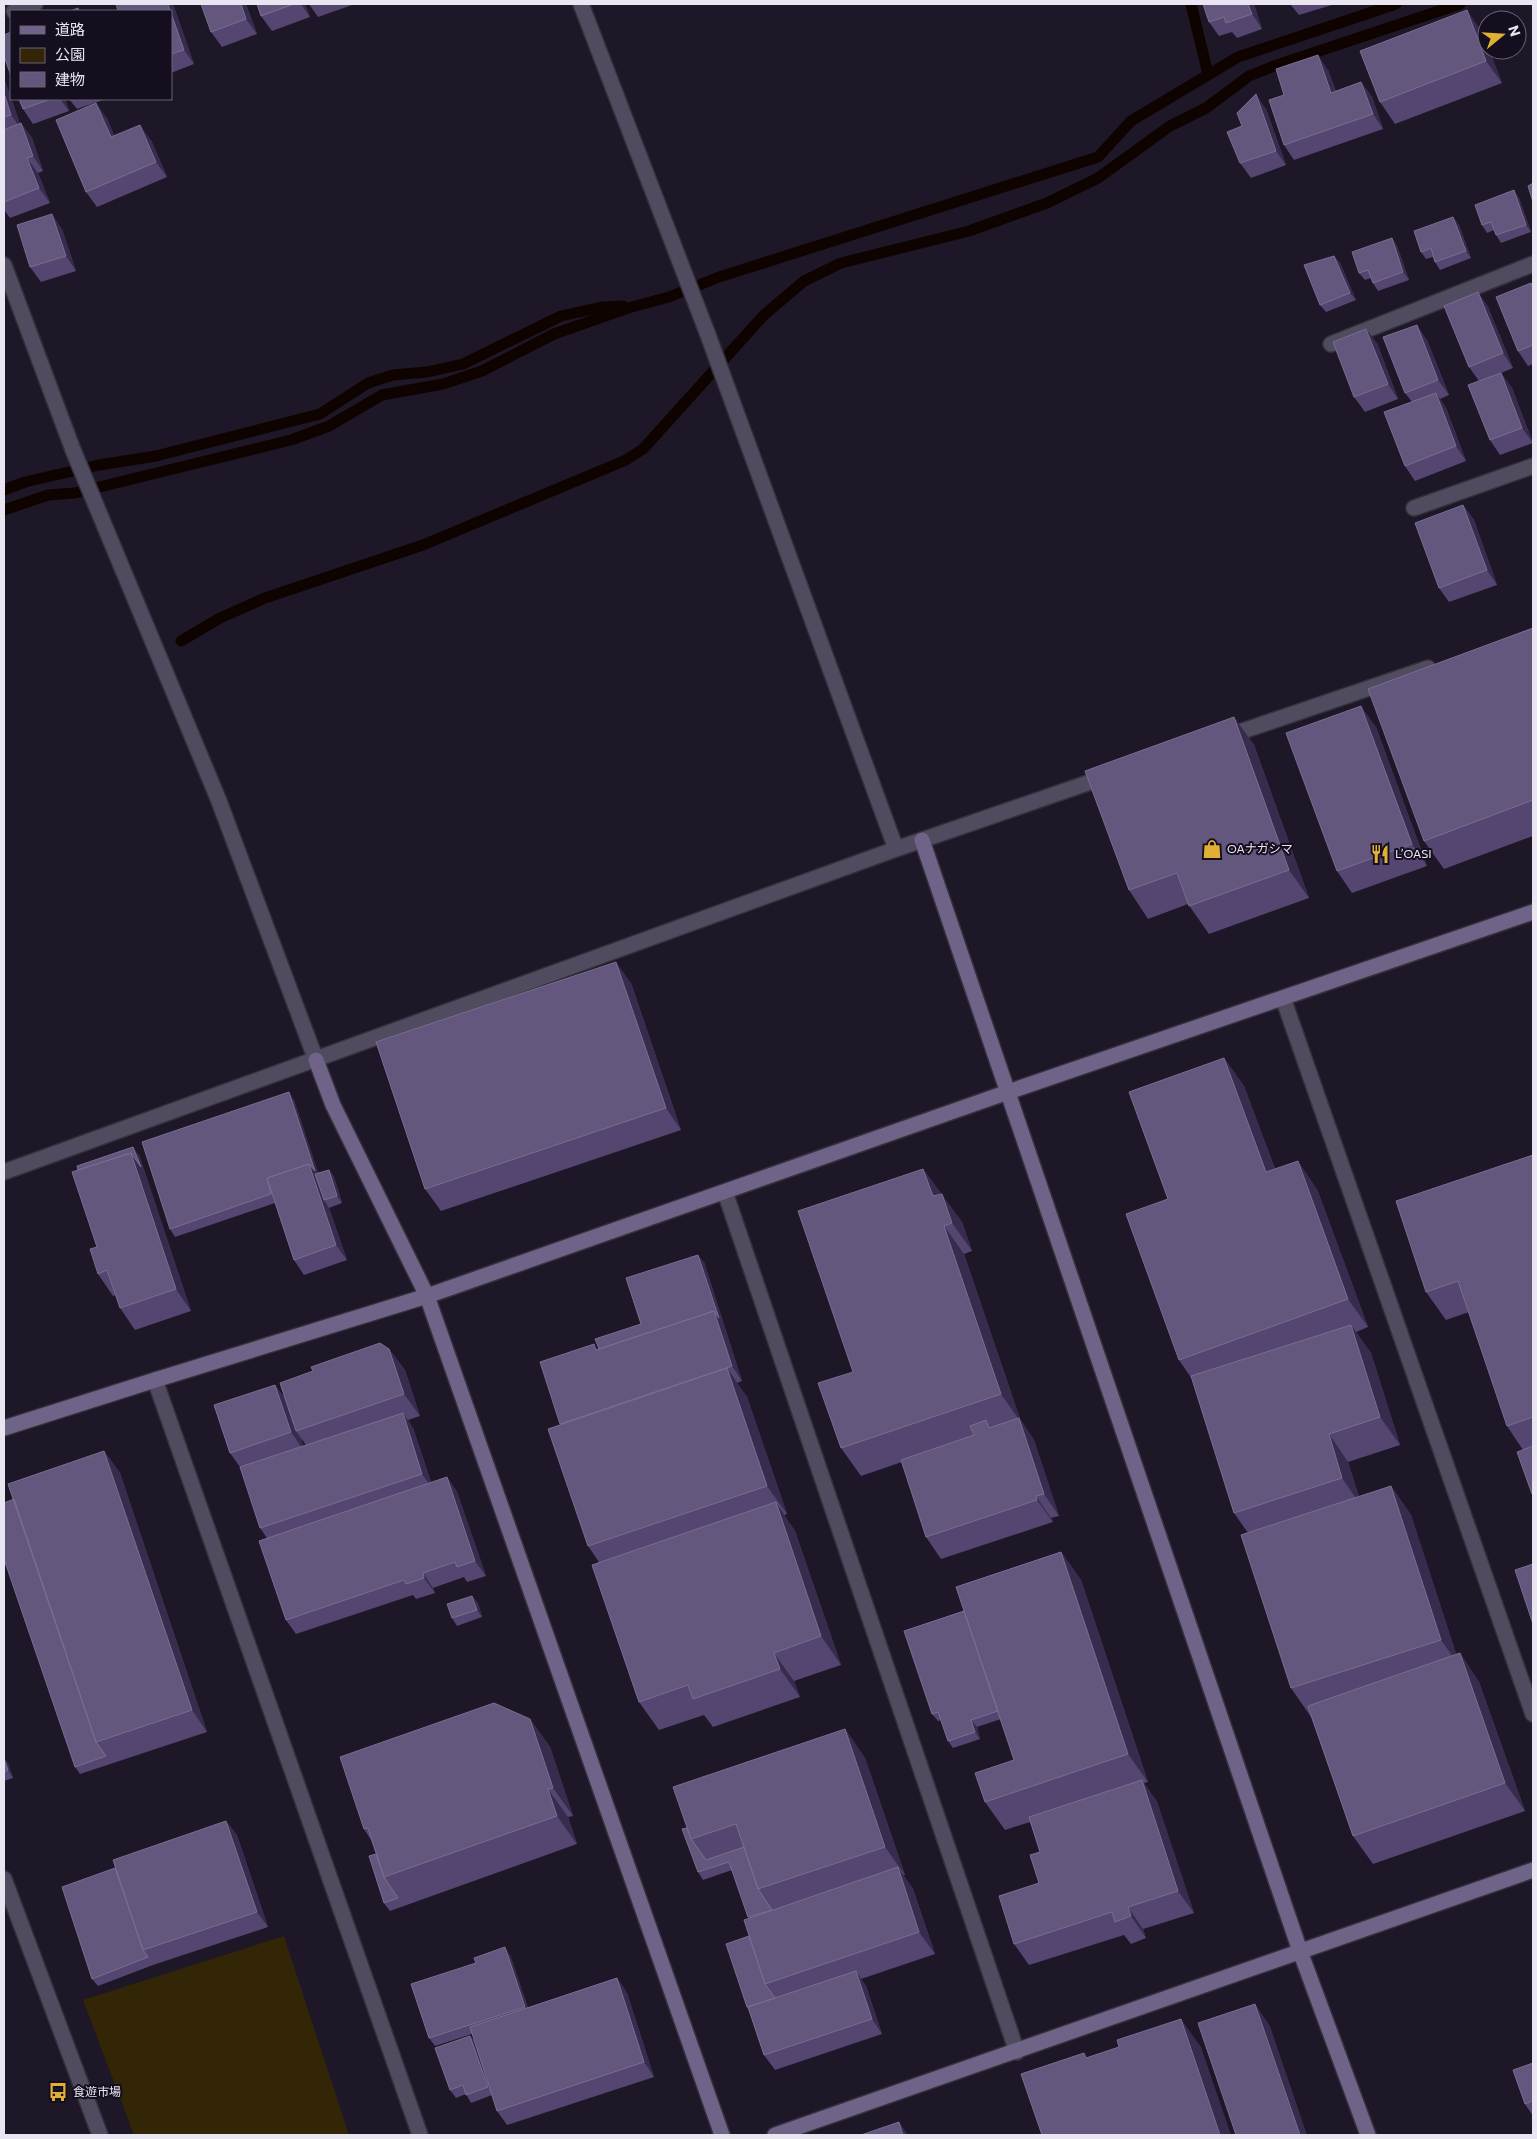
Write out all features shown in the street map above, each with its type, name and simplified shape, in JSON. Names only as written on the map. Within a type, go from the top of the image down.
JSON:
[{"type":"street","points":[[18,10],[35,4]]},
{"type":"street","points":[[581,4],[711,344],[896,849]]},
{"type":"street","points":[[1331,344],[1533,264]]},
{"type":"street","points":[[4,265],[73,450],[219,801],[333,1105],[427,1296],[722,2135]]},
{"type":"street","points":[[1414,508],[1533,466]]},
{"type":"street","points":[[1214,740],[1439,664]]},
{"type":"street","points":[[4,1172],[896,849],[1120,772]]},
{"type":"street","points":[[922,840],[1300,1951],[1368,2135]]},
{"type":"street","points":[[4,1428],[427,1296],[1008,1092],[1533,912]]},
{"type":"street","points":[[1283,998],[1533,1714]]},
{"type":"street","points":[[725,1192],[1017,2052]]},
{"type":"street","points":[[155,1380],[420,2135]]},
{"type":"street","points":[[775,2135],[1017,2052],[1533,1870]]},
{"type":"street","points":[[4,1879],[100,2135]]},
{"type":"green space","points":[[284,1936],[349,2135],[134,2135],[83,2000]]},
{"type":"building","points":[[116,4],[168,4],[170,10],[118,10]]},
{"type":"building","points":[[201,4],[241,4],[246,19],[211,32]]},
{"type":"building","points":[[257,4],[294,4],[261,16]]},
{"type":"building","points":[[1203,4],[1248,4],[1252,14],[1226,23],[1224,17],[1209,22]]},
{"type":"building","points":[[1467,10],[1477,37],[1477,60],[1486,61],[1380,102],[1360,51]]},
{"type":"building","points":[[172,16],[184,50],[172,54]]},
{"type":"building","points":[[10,32],[10,73],[4,56],[4,35]]},
{"type":"building","points":[[1318,55],[1331,93],[1361,82],[1373,114],[1284,145],[1269,100],[1284,95],[1276,69]]},
{"type":"building","points":[[4,93],[11,115],[4,117]]},
{"type":"building","points":[[1256,94],[1276,151],[1240,163],[1227,132],[1242,126],[1237,113]]},
{"type":"building","points":[[19,100],[48,100],[23,109]]},
{"type":"building","points":[[96,103],[111,137],[140,125],[156,162],[86,192],[56,120]]},
{"type":"building","points":[[21,123],[33,156],[27,158],[39,188],[4,202],[4,130]]},
{"type":"building","points":[[1533,183],[1533,202],[1528,186]]},
{"type":"building","points":[[1514,190],[1526,225],[1496,235],[1491,222],[1482,225],[1475,205]]},
{"type":"building","points":[[52,214],[66,256],[30,267],[17,225]]},
{"type":"building","points":[[1453,217],[1466,251],[1435,262],[1431,248],[1421,252],[1414,231]]},
{"type":"building","points":[[1392,238],[1403,272],[1373,283],[1368,270],[1359,273],[1352,252]]},
{"type":"building","points":[[1334,256],[1350,293],[1320,305],[1304,265]]},
{"type":"building","points":[[1531,283],[1533,288],[1533,345],[1518,351],[1496,297]]},
{"type":"building","points":[[1478,292],[1503,353],[1469,367],[1444,306]]},
{"type":"building","points":[[1417,325],[1438,380],[1405,393],[1383,337]]},
{"type":"building","points":[[1366,329],[1388,384],[1354,397],[1333,342]]},
{"type":"building","points":[[1501,373],[1522,428],[1490,440],[1468,385]]},
{"type":"building","points":[[1436,393],[1456,446],[1405,466],[1384,412]]},
{"type":"building","points":[[1463,505],[1487,570],[1439,588],[1415,523]]},
{"type":"building","points":[[1533,628],[1533,800],[1424,841],[1368,689]]},
{"type":"building","points":[[1361,706],[1412,844],[1337,871],[1286,733]]},
{"type":"building","points":[[1234,717],[1289,870],[1189,906],[1177,873],[1129,890],[1085,771]]},
{"type":"building","points":[[616,962],[666,1108],[425,1189],[376,1042]]},
{"type":"building","points":[[1224,1058],[1266,1172],[1298,1161],[1348,1299],[1179,1360],[1126,1214],[1168,1199],[1129,1092]]},
{"type":"building","points":[[289,1092],[315,1171],[309,1164],[267,1178],[271,1194],[170,1229],[142,1142]]},
{"type":"building","points":[[133,1147],[141,1167],[131,1153],[78,1170],[77,1166]]},
{"type":"building","points":[[131,1153],[176,1289],[120,1308],[107,1270],[98,1274],[90,1249],[97,1247],[72,1172]]},
{"type":"building","points":[[1533,1155],[1533,1417],[1507,1426],[1458,1281],[1426,1292],[1396,1201]]},
{"type":"building","points":[[309,1164],[336,1245],[294,1260],[267,1178]]},
{"type":"building","points":[[923,1169],[933,1196],[942,1194],[952,1223],[944,1226],[1001,1394],[841,1448],[818,1383],[853,1372],[798,1211]]},
{"type":"building","points":[[329,1170],[337,1196],[324,1200],[315,1174]]},
{"type":"building","points":[[698,1255],[719,1318],[714,1311],[599,1349],[595,1339],[641,1324],[626,1278]]},
{"type":"building","points":[[714,1311],[732,1366],[560,1424],[540,1362],[594,1344],[596,1350]]},
{"type":"building","points":[[1351,1325],[1380,1417],[1329,1434],[1342,1478],[1234,1513],[1191,1376]]},
{"type":"building","points":[[380,1343],[389,1349],[404,1394],[296,1431],[280,1383],[313,1371],[311,1367]]},
{"type":"building","points":[[727,1368],[767,1486],[588,1546],[548,1429]]},
{"type":"building","points":[[275,1385],[291,1432],[230,1453],[214,1405]]},
{"type":"building","points":[[403,1413],[422,1474],[260,1528],[240,1467]]},
{"type":"building","points":[[1019,1418],[1044,1494],[1036,1496],[1037,1500],[926,1537],[901,1460],[974,1435],[970,1426],[986,1420],[989,1428]]},
{"type":"building","points":[[1533,1446],[1533,1493],[1532,1494],[1517,1452]]},
{"type":"building","points":[[104,1451],[192,1710],[96,1742],[8,1484]]},
{"type":"building","points":[[447,1477],[475,1561],[457,1567],[455,1562],[423,1573],[424,1578],[406,1584],[404,1580],[286,1620],[259,1541]]},
{"type":"building","points":[[1391,1486],[1441,1640],[1291,1688],[1241,1535]]},
{"type":"building","points":[[14,1499],[96,1742],[106,1756],[75,1767],[4,1559],[4,1503]]},
{"type":"building","points":[[776,1502],[821,1636],[774,1653],[780,1669],[693,1699],[688,1685],[639,1702],[592,1565]]},
{"type":"building","points":[[1061,1552],[1128,1754],[985,1802],[975,1773],[1014,1760],[956,1587]]},
{"type":"building","points":[[1533,1564],[1533,1624],[1515,1570]]},
{"type":"building","points":[[472,1596],[477,1610],[452,1618],[447,1604]]},
{"type":"building","points":[[964,1611],[998,1711],[971,1720],[975,1732],[948,1741],[938,1712],[932,1714],[904,1631]]},
{"type":"building","points":[[1460,1653],[1505,1783],[1353,1836],[1308,1706]]},
{"type":"building","points":[[494,1703],[530,1719],[553,1788],[548,1789],[557,1816],[384,1877],[368,1828],[364,1829],[340,1757]]},
{"type":"building","points":[[845,1729],[885,1847],[758,1889],[736,1824],[691,1839],[673,1787]]},
{"type":"building","points":[[4,1759],[8,1770],[4,1772]]},
{"type":"building","points":[[1142,1780],[1178,1891],[1128,1907],[1131,1916],[1115,1922],[1112,1912],[1014,1944],[999,1896],[1039,1883],[1030,1855],[1040,1852],[1029,1817]]},
{"type":"building","points":[[226,1821],[257,1912],[143,1950],[113,1860]]},
{"type":"building","points":[[687,1828],[691,1839],[706,1860],[744,1847],[758,1889],[772,1910],[748,1917],[729,1862],[698,1872],[682,1829]]},
{"type":"building","points":[[376,1854],[384,1877],[398,1898],[384,1903],[369,1856]]},
{"type":"building","points":[[898,1867],[919,1932],[765,1984],[744,1920]]},
{"type":"building","points":[[115,1868],[143,1950],[148,1957],[92,1979],[62,1887]]},
{"type":"building","points":[[749,1936],[765,1984],[775,1998],[747,2007],[726,1944]]},
{"type":"building","points":[[505,1947],[525,2007],[429,2038],[411,1984],[476,1963],[474,1958]]},
{"type":"building","points":[[856,1971],[872,2019],[764,2055],[748,2007]]},
{"type":"building","points":[[617,1978],[644,2062],[497,2111],[470,2027]]},
{"type":"building","points":[[1255,2004],[1300,2135],[1236,2135],[1198,2023]]},
{"type":"building","points":[[1181,2019],[1220,2135],[1042,2135],[1021,2074],[1084,2053],[1086,2058],[1119,2047],[1117,2040]]},
{"type":"building","points":[[470,2036],[488,2087],[466,2095],[463,2085],[450,2090],[435,2048]]},
{"type":"building","points":[[1533,2063],[1533,2101],[1525,2104],[1513,2070]]},
{"type":"building","points":[[899,2122],[903,2135],[861,2135]]},
{"type":"waterway","points":[[1191,4],[1208,74]]},
{"type":"waterway","points":[[4,510],[48,495],[75,493],[291,440],[329,426],[382,395],[443,384],[482,371],[554,334],[628,308],[669,297],[719,277],[1098,157],[1131,121],[1238,57],[1396,4]]},
{"type":"waterway","points":[[181,641],[220,618],[265,598],[423,545],[626,460],[643,449],[764,315],[804,281],[841,263],[969,231],[1047,203],[1098,178],[1170,126],[1206,108],[1249,76],[1460,4]]},
{"type":"waterway","points":[[4,490],[25,482],[99,465],[156,456],[320,414],[368,383],[393,375],[427,372],[463,364],[561,316],[602,307],[623,306]]},
{"type":"place","name":"OAナガシマ","points":[[1212,849]]},
{"type":"place","name":"L’OASI","points":[[1380,854]]},
{"type":"place","name":"食遊市場","points":[[58,2092]]}]
